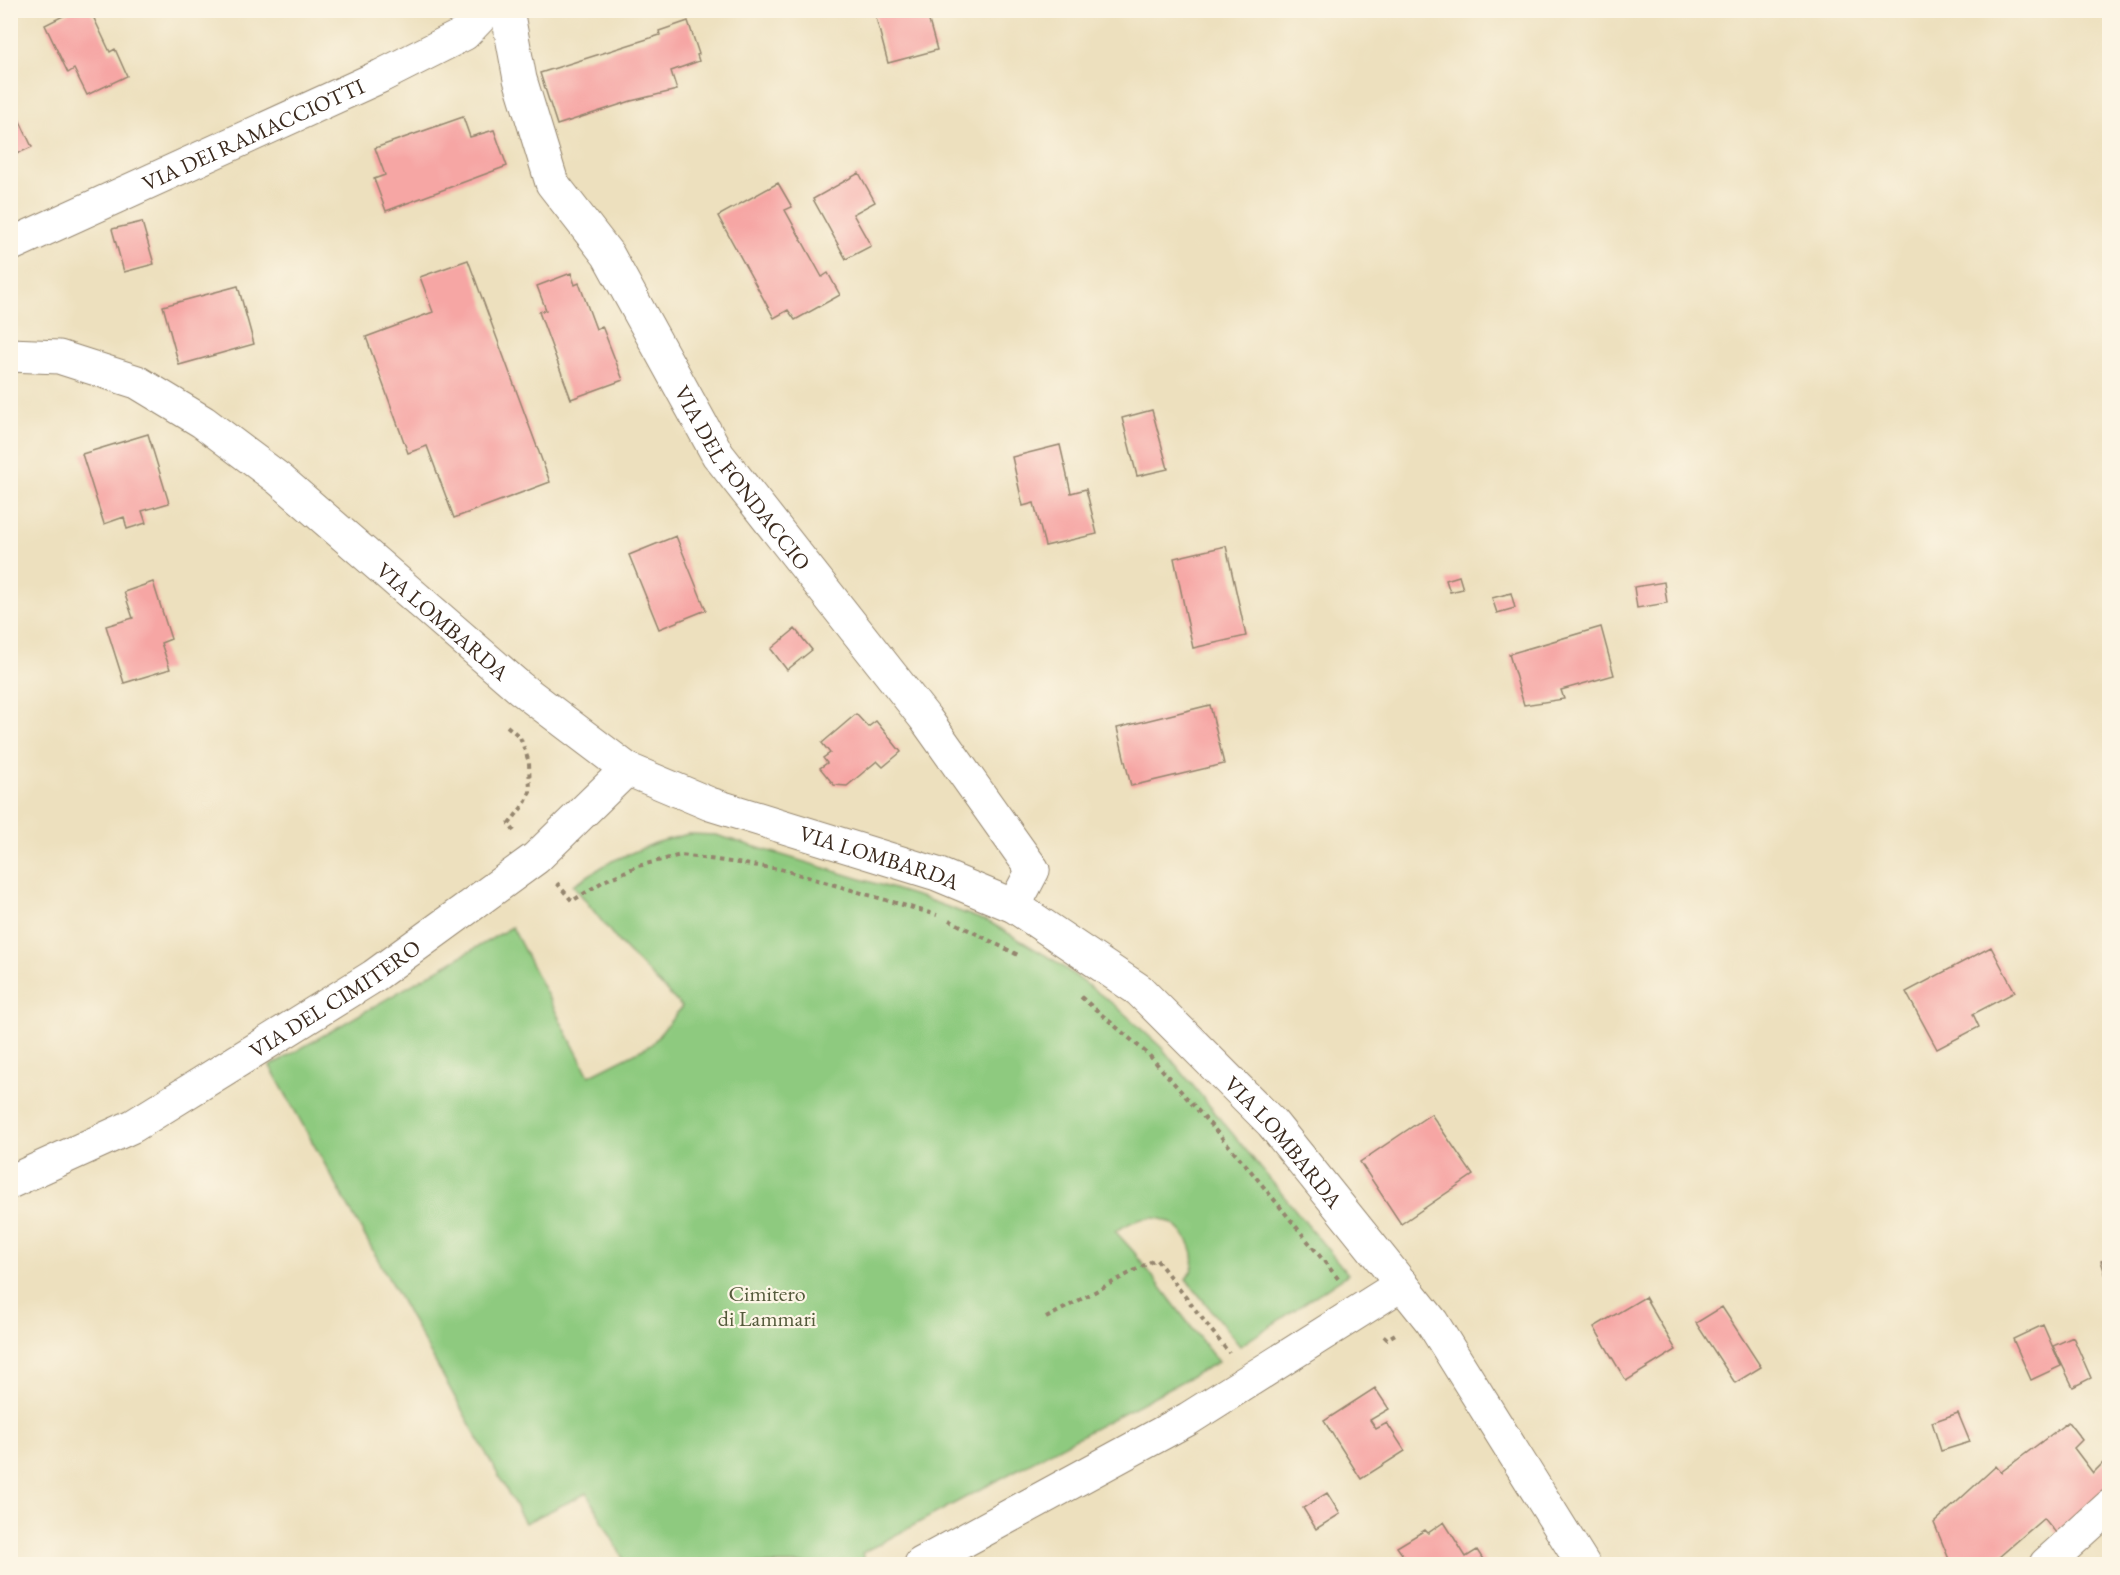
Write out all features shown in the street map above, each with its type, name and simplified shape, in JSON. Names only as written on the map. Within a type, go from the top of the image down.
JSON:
[{"type":"street","name":"VIA DEI RAMACCIOTTI","points":[[10,245],[381,76],[464,34],[487,10]]},
{"type":"street","name":"VIA DEL FONDACCIO","points":[[507,10],[520,79],[552,183],[608,255],[717,455],[925,718],[1033,870],[1014,906]]},
{"type":"street","name":"VIA LOMBARDA","points":[[10,355],[59,357],[137,382],[202,422],[279,479],[520,688],[627,769],[710,804],[937,874],[1014,906],[1139,990],[1272,1123],[1432,1322],[1583,1564]]},
{"type":"street","name":"VIA DEL CIMITERO","points":[[10,1182],[133,1126],[374,976],[536,858],[627,769]]},
{"type":"street","points":[[921,1564],[1188,1419],[1402,1284]]},
{"type":"street","points":[[2046,1564],[2109,1506]]},
{"type":"path","points":[[1046,1318],[1156,1259],[1250,1380]]},
{"type":"green space","name":"Cimitero di Lammari","points":[[688,834],[716,835],[923,898],[991,923],[1055,961],[1116,1006],[1162,1048],[1348,1274],[1240,1346],[1186,1279],[1193,1268],[1192,1249],[1188,1240],[1176,1227],[1160,1219],[1146,1218],[1115,1231],[1134,1252],[1218,1362],[862,1553],[867,1564],[626,1564],[587,1493],[525,1523],[270,1066],[512,927],[589,1076],[651,1045],[682,1007],[620,944],[573,885],[610,862],[655,843]]},
{"type":"building","points":[[75,10],[90,10],[110,52],[115,49],[127,76],[87,95],[74,69],[68,73],[45,25]]},
{"type":"building","points":[[874,10],[926,10],[937,50],[888,63]]},
{"type":"building","points":[[688,21],[699,54],[697,55],[699,61],[671,71],[677,90],[631,101],[557,125],[540,73],[660,35],[659,31]]},
{"type":"building","points":[[10,100],[32,147],[10,157]]},
{"type":"building","points":[[463,117],[470,137],[494,130],[507,166],[386,211],[374,179],[385,175],[375,148]]},
{"type":"building","points":[[859,173],[875,202],[853,214],[871,246],[846,259],[813,199]]},
{"type":"building","points":[[778,183],[792,207],[785,210],[822,277],[828,273],[840,295],[795,320],[788,310],[774,318],[718,216]]},
{"type":"building","points":[[142,222],[154,264],[124,272],[112,229]]},
{"type":"building","points":[[468,260],[550,482],[454,518],[427,446],[408,453],[366,337],[433,312],[420,277]]},
{"type":"building","points":[[571,273],[575,285],[579,283],[596,329],[602,326],[623,380],[571,399],[539,312],[546,310],[537,286]]},
{"type":"building","points":[[238,286],[254,344],[179,365],[163,306]]},
{"type":"building","points":[[1152,410],[1168,469],[1137,476],[1122,418]]},
{"type":"building","points":[[148,434],[169,503],[142,511],[146,523],[127,529],[124,517],[104,524],[82,454]]},
{"type":"building","points":[[1060,445],[1071,493],[1086,489],[1097,534],[1045,546],[1034,503],[1023,506],[1012,457]]},
{"type":"building","points":[[676,536],[706,610],[659,629],[629,555]]},
{"type":"building","points":[[1226,546],[1246,636],[1193,648],[1174,558]]},
{"type":"building","points":[[1459,576],[1463,589],[1450,592],[1446,580]]},
{"type":"building","points":[[153,582],[171,639],[161,643],[170,669],[124,683],[106,626],[133,618],[124,592]]},
{"type":"building","points":[[1664,582],[1667,603],[1637,608],[1634,587]]},
{"type":"building","points":[[1511,593],[1515,608],[1497,613],[1492,598]]},
{"type":"building","points":[[1601,627],[1614,675],[1561,690],[1564,699],[1524,705],[1509,654]]},
{"type":"building","points":[[795,629],[812,650],[787,670],[771,649]]},
{"type":"building","points":[[1210,705],[1224,764],[1131,786],[1117,728]]},
{"type":"building","points":[[856,714],[868,727],[876,721],[901,752],[883,767],[877,761],[847,786],[834,785],[820,768],[827,763],[823,758],[830,753],[822,743]]},
{"type":"building","points":[[1991,947],[2015,992],[1973,1014],[1979,1027],[1937,1049],[1906,992]]},
{"type":"building","points":[[1431,1114],[1473,1175],[1401,1224],[1360,1162]]},
{"type":"building","points":[[2109,1258],[2109,1285],[2101,1261]]},
{"type":"building","points":[[1645,1297],[1676,1350],[1626,1381],[1594,1327]]},
{"type":"building","points":[[1722,1307],[1761,1367],[1735,1383],[1696,1323]]},
{"type":"building","points":[[2043,1325],[2061,1366],[2031,1380],[2013,1339]]},
{"type":"building","points":[[2073,1337],[2091,1378],[2073,1387],[2053,1346]]},
{"type":"building","points":[[1375,1388],[1389,1409],[1370,1420],[1376,1429],[1387,1423],[1405,1451],[1361,1479],[1324,1421]]},
{"type":"building","points":[[1958,1413],[1970,1442],[1941,1451],[1932,1422]]},
{"type":"building","points":[[2068,1422],[2082,1440],[2074,1448],[2093,1473],[2104,1462],[2109,1470],[2109,1494],[2061,1539],[2044,1518],[1991,1564],[1951,1564],[1934,1523],[1996,1466],[2001,1472]]},
{"type":"building","points":[[1327,1493],[1340,1514],[1316,1529],[1303,1508]]},
{"type":"building","points":[[1444,1522],[1466,1557],[1477,1550],[1486,1564],[1409,1564],[1397,1547],[1425,1530],[1428,1533]]}]
